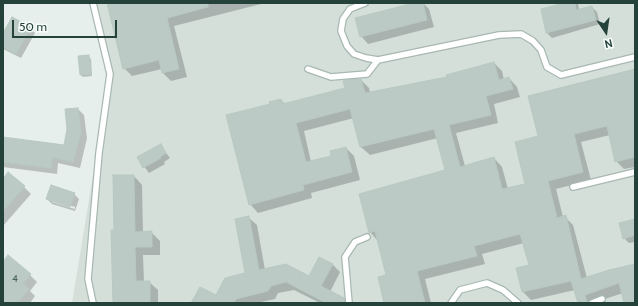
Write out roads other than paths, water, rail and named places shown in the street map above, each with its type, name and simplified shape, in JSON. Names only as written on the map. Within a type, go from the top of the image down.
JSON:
[{"type":"lane","points":[[93,3],[110,74],[99,153],[88,279],[93,303]]},
{"type":"lane","points":[[365,3],[350,8],[343,19],[341,31],[347,46],[354,54],[378,60],[499,35],[521,34],[533,41],[541,50],[547,67],[561,75],[635,57]]},
{"type":"lane","points":[[308,69],[331,77],[367,74],[378,60]]},
{"type":"lane","points":[[573,187],[635,172]]},
{"type":"lane","points":[[349,303],[345,257],[355,242],[367,237]]},
{"type":"lane","points":[[451,303],[460,290],[487,283],[503,290],[518,303]]},
{"type":"lane","points":[[592,303],[602,299]]}]
